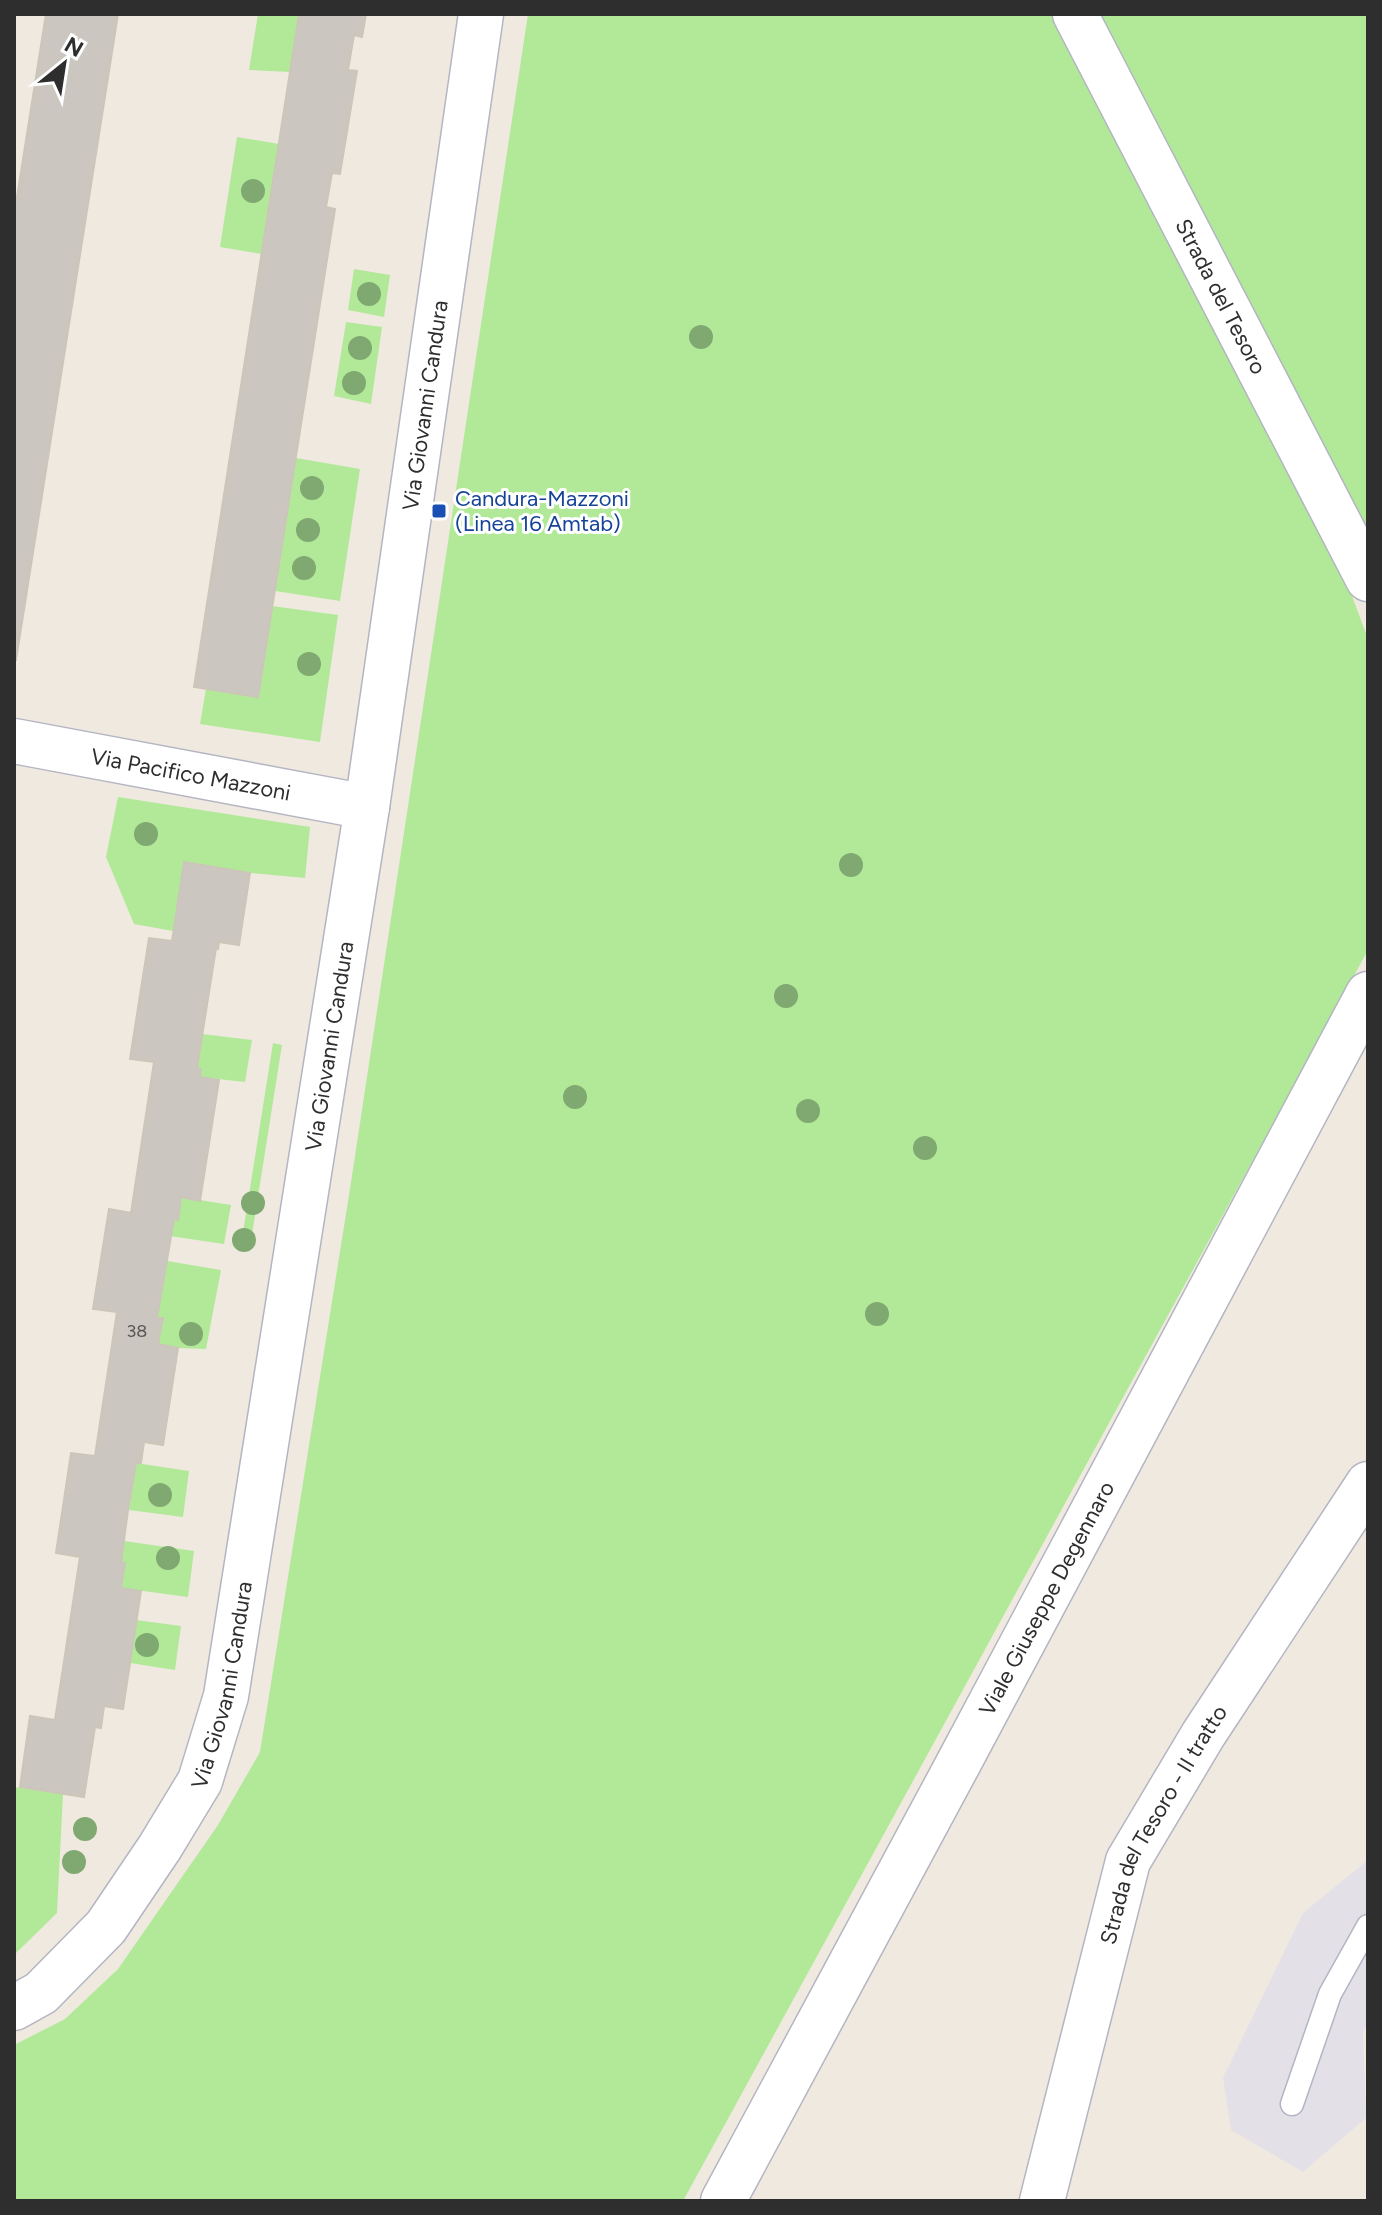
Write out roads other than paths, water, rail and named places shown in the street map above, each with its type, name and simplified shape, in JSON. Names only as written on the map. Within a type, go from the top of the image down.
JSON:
[{"type":"street","name":"Via Giovanni Candura","points":[[14,2008],[41,1993],[114,1916],[200,1781],[226,1696],[367,807],[481,14]]},
{"type":"street","name":"Strada del Tesoro","points":[[1075,14],[1368,579]]},
{"type":"street","name":"Via Pacifico Mazzoni","points":[[14,741],[367,807]]},
{"type":"street","name":"Viale Giuseppe Degennaro","points":[[723,2201],[1368,994]]},
{"type":"street","name":"Strada del Tesoro - II tratto","points":[[1042,2201],[1128,1861],[1203,1735],[1368,1484]]},
{"type":"lane","points":[[1292,2104],[1330,1994],[1368,1926]]},
{"type":"place","name":"Candura-Mazzoni (Linea 16 Amtab)","points":[[439,511]]}]
